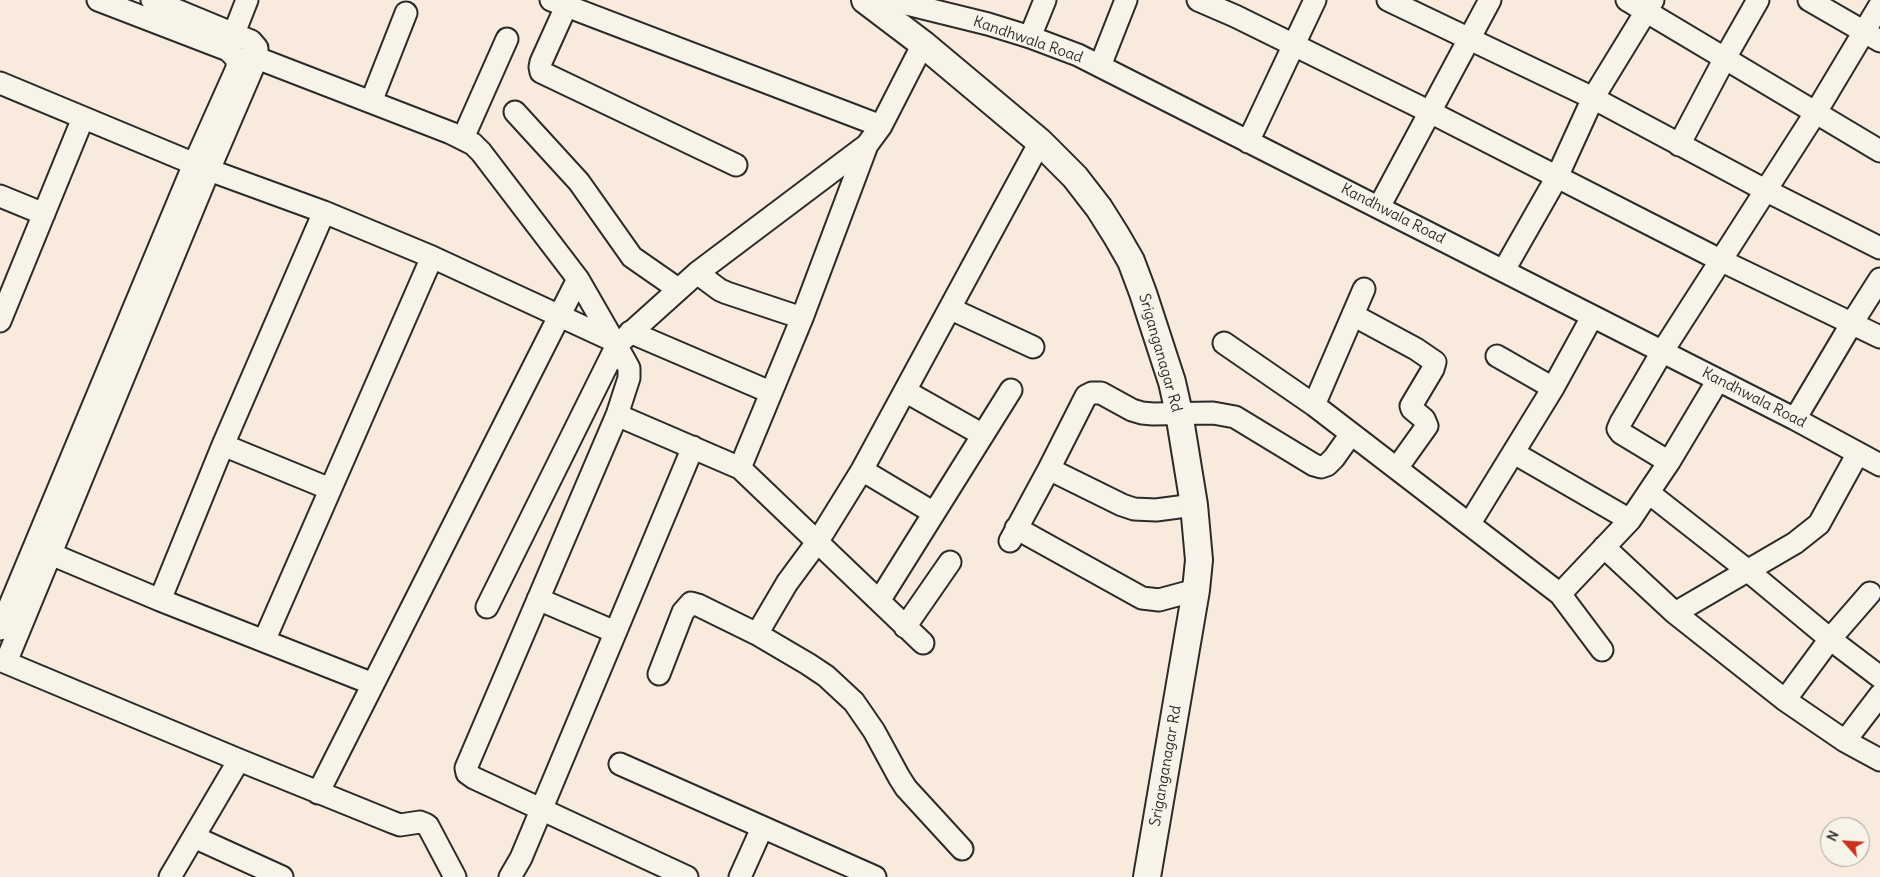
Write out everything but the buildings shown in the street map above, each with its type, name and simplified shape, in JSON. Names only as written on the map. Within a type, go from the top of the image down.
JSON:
[{"type":"main road","name":"Sriganganagar Rd","points":[[865,0],[923,44],[1040,142],[1075,177],[1099,208],[1131,262],[1172,382],[1194,506],[1198,560],[1196,590],[1147,877]]},
{"type":"street","points":[[98,0],[135,7],[463,138],[481,152],[578,279],[620,340],[629,378],[617,415],[466,768],[467,773],[474,778],[687,877]]},
{"type":"street","points":[[152,0],[239,50]]},
{"type":"street","points":[[247,0],[234,74],[202,167],[43,550],[3,661],[318,793],[400,825],[425,824],[428,826],[456,877]]},
{"type":"street","name":"Kandhwala Road","points":[[891,0],[953,7],[1078,55],[1504,270],[1592,317],[1795,419],[1880,465]]},
{"type":"street","points":[[1030,37],[1045,0]]},
{"type":"street","points":[[1100,66],[1126,0]]},
{"type":"street","points":[[1198,0],[1235,16],[1430,112],[1720,260],[1880,337]]},
{"type":"street","points":[[1248,142],[1314,0]]},
{"type":"street","points":[[1388,0],[1593,98],[1765,190],[1880,248]]},
{"type":"street","points":[[1379,207],[1490,0]]},
{"type":"street","points":[[1627,0],[1650,6],[1725,58],[1880,151]]},
{"type":"street","points":[[1679,145],[1758,0]]},
{"type":"street","points":[[1809,0],[1872,36]]},
{"type":"street","points":[[736,166],[542,72],[541,62],[562,2],[881,126]]},
{"type":"street","points":[[1669,462],[1625,436],[1618,429],[1662,352],[1765,190],[1816,112],[1872,36],[1880,5]]},
{"type":"street","points":[[1504,270],[1557,177],[1593,98],[1650,6]]},
{"type":"street","points":[[371,102],[406,13]]},
{"type":"street","points":[[463,138],[506,39]]},
{"type":"street","points":[[740,468],[802,318],[867,145],[881,126],[923,44]]},
{"type":"street","points":[[0,83],[202,167],[324,212],[432,257],[558,316],[620,340],[770,392]]},
{"type":"street","points":[[515,112],[579,182],[632,257],[678,289]]},
{"type":"street","points":[[1,316],[83,118]]},
{"type":"street","points":[[757,634],[787,583],[818,541],[862,470],[1040,142]]},
{"type":"street","points":[[487,607],[620,340],[697,273],[867,145]]},
{"type":"street","points":[[0,196],[44,214]]},
{"type":"street","points":[[160,600],[223,445],[324,212]]},
{"type":"street","points":[[264,641],[432,257]]},
{"type":"street","points":[[697,273],[720,290],[802,318]]},
{"type":"street","points":[[318,793],[578,279]]},
{"type":"street","points":[[1795,419],[1880,279]]},
{"type":"street","points":[[1314,405],[1364,289]]},
{"type":"street","points":[[951,309],[1034,347]]},
{"type":"street","points":[[1353,316],[1416,349],[1435,362],[1433,369],[1411,406],[1412,409],[1424,418],[1427,426],[1397,468]]},
{"type":"street","points":[[1470,523],[1553,388],[1592,317]]},
{"type":"street","points":[[1224,344],[1314,405],[1560,594],[1602,650]]},
{"type":"street","points":[[1497,356],[1553,388]]},
{"type":"street","points":[[1560,594],[1630,520],[1669,462],[1718,380]]},
{"type":"street","points":[[879,601],[1011,390]]},
{"type":"street","points":[[905,391],[983,435]]},
{"type":"street","points":[[1196,590],[1159,600],[1142,598],[1013,534],[1050,469],[1086,396],[1092,393],[1101,393],[1132,410],[1142,413],[1213,413],[1235,417],[1314,465],[1321,467],[1327,465],[1334,458],[1351,434]]},
{"type":"street","points":[[617,415],[740,468],[923,643]]},
{"type":"street","points":[[223,445],[330,489]]},
{"type":"street","points":[[510,877],[521,858],[693,447]]},
{"type":"street","points":[[1514,453],[1630,520]]},
{"type":"street","points":[[1675,612],[1794,543],[1819,524],[1858,453]]},
{"type":"street","points":[[1050,469],[1122,506],[1134,509],[1156,510],[1194,506]]},
{"type":"street","points":[[862,470],[934,513]]},
{"type":"street","points":[[1649,493],[1880,677]]},
{"type":"street","points":[[1604,547],[1675,612],[1785,700],[1845,742],[1880,760]]},
{"type":"street","points":[[43,550],[160,600],[373,684]]},
{"type":"street","points":[[0,629],[43,550]]},
{"type":"street","points":[[906,626],[950,562]]},
{"type":"street","points":[[1785,700],[1830,639],[1870,593]]},
{"type":"street","points":[[538,599],[615,632]]},
{"type":"street","points":[[659,674],[683,612],[691,603],[698,604],[757,634],[820,672],[854,702],[874,731],[906,788],[962,849]]},
{"type":"street","points":[[1845,742],[1880,695]]},
{"type":"street","points":[[170,877],[239,760]]},
{"type":"street","points":[[620,764],[875,877]]},
{"type":"street","points":[[740,877],[762,828]]},
{"type":"street","points":[[194,837],[282,877]]}]
